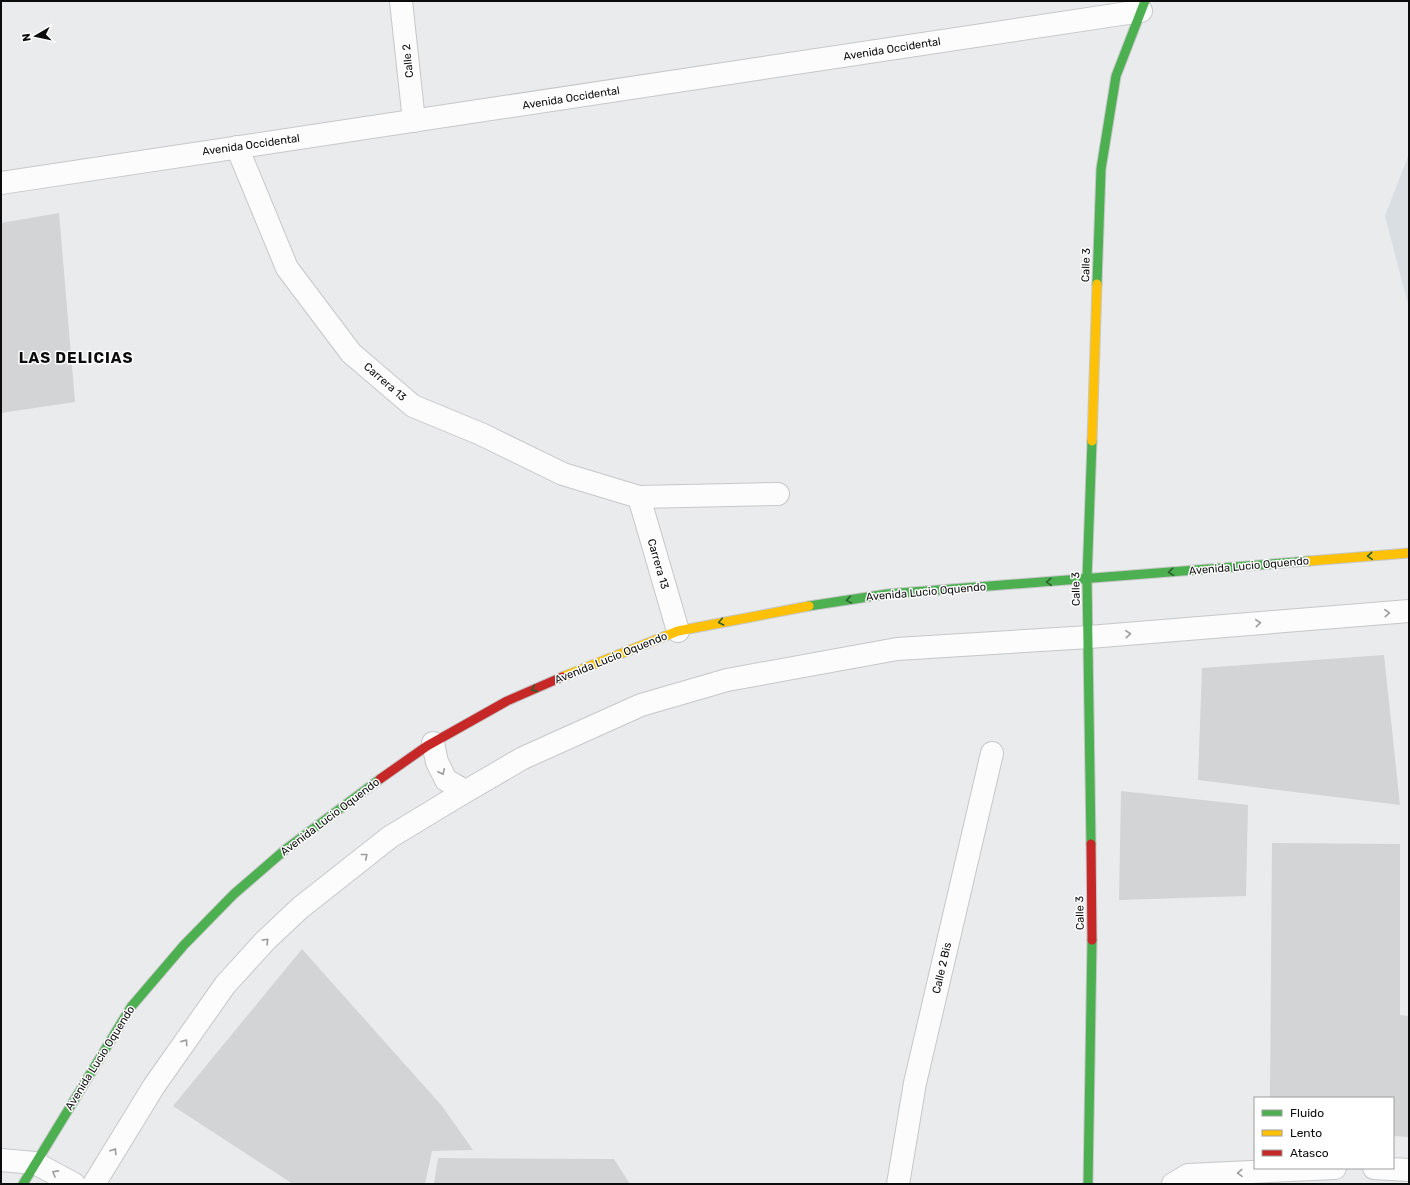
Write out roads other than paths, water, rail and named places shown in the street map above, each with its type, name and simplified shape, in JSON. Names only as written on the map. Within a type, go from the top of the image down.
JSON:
[{"type":"street","name":"Calle 2","points":[[401,1],[414,121]]},
{"type":"street","name":"Avenida Occidental","points":[[1,183],[414,121],[1143,6]]},
{"type":"street","name":"Calle 3","points":[[1088,1184],[1092,925],[1087,579],[1101,169],[1116,76],[1143,6]]},
{"type":"street","name":"Carrera 13","points":[[238,147],[287,268],[351,352],[413,406],[481,434],[562,474],[639,497],[778,494]]},
{"type":"street","name":"Carrera 13","points":[[639,497],[678,631]]},
{"type":"street","name":"Avenida Lucio Oquendo","points":[[22,1184],[131,1007],[184,945],[234,894],[286,849],[365,789],[433,743],[507,701],[596,662],[678,631],[780,610],[887,594],[1409,553]]},
{"type":"street","points":[[94,1184],[154,1086],[225,985],[265,941],[300,908],[390,837],[466,791],[524,758],[641,705],[727,680],[897,649],[1089,637],[1409,611]]},
{"type":"street","points":[[433,743],[437,762],[446,780],[466,791]]},
{"type":"street","name":"Calle 2 Bis","points":[[898,1184],[915,1083],[992,752]]},
{"type":"street","points":[[1,1160],[35,1163],[74,1184]]},
{"type":"street","points":[[1173,1184],[1188,1176],[1317,1169]]},
{"type":"street","points":[[1392,1169],[1409,1170]]},
{"type":"district","name":"LAS DELICIAS","points":[[76,358]]}]
